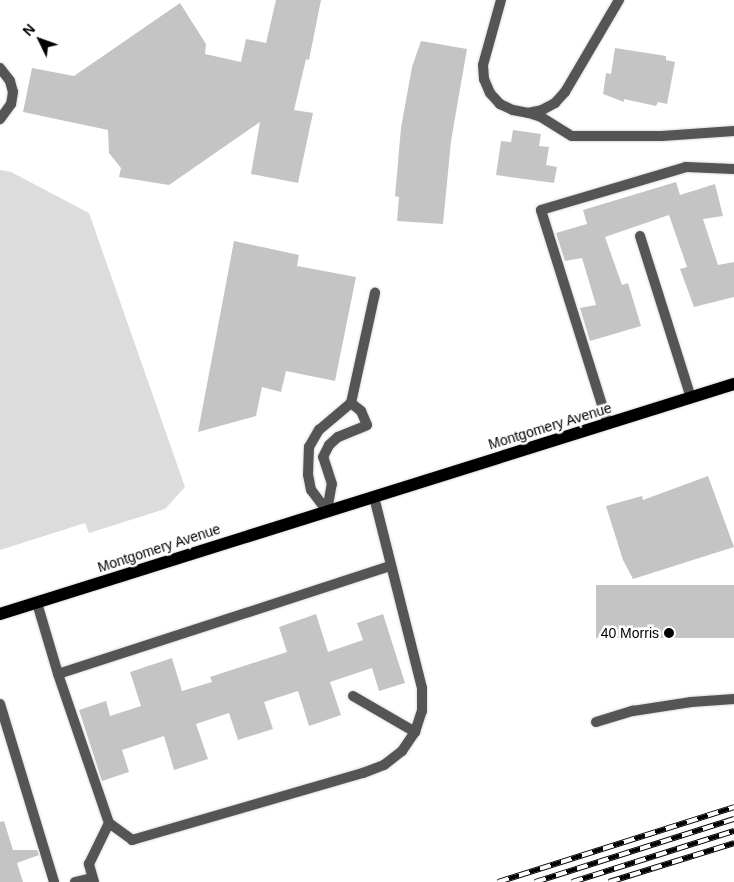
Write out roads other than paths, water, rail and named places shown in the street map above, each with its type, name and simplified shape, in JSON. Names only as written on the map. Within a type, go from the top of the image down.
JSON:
[{"type":"main road","name":"Montgomery Avenue","points":[[0,614],[734,384]]},
{"type":"lane","points":[[501,0],[483,65],[484,79],[490,92],[500,104],[513,110],[541,117],[572,136],[662,136],[734,131]]},
{"type":"lane","points":[[528,113],[542,110],[555,103],[565,92],[619,0]]},
{"type":"lane","points":[[0,68],[10,81],[13,92],[11,104],[0,119]]},
{"type":"lane","points":[[608,424],[541,210],[686,167],[734,169]]},
{"type":"lane","points":[[640,236],[691,398]]},
{"type":"lane","points":[[327,511],[311,490],[308,475],[309,447],[319,430],[350,403],[375,293]]},
{"type":"lane","points":[[327,511],[332,484],[323,457],[329,444],[338,437],[367,425],[361,411],[350,403]]},
{"type":"lane","points":[[37,603],[58,674],[109,824],[132,840],[363,773],[384,765],[402,751],[415,732],[422,711],[422,688],[374,497]]},
{"type":"lane","points":[[58,674],[391,566]]},
{"type":"lane","points":[[353,696],[415,732]]},
{"type":"lane","points":[[596,722],[633,711],[691,702],[734,699]]},
{"type":"lane","points":[[0,704],[54,882]]},
{"type":"lane","points":[[75,882],[94,880],[89,864],[109,824]]},
{"type":"railway","points":[[498,882],[734,807]]},
{"type":"railway","points":[[535,882],[734,819]]},
{"type":"railway","points":[[572,882],[734,831]]},
{"type":"railway","points":[[609,882],[734,843]]},
{"type":"place","name":"40 Morris","points":[[669,633]]}]
